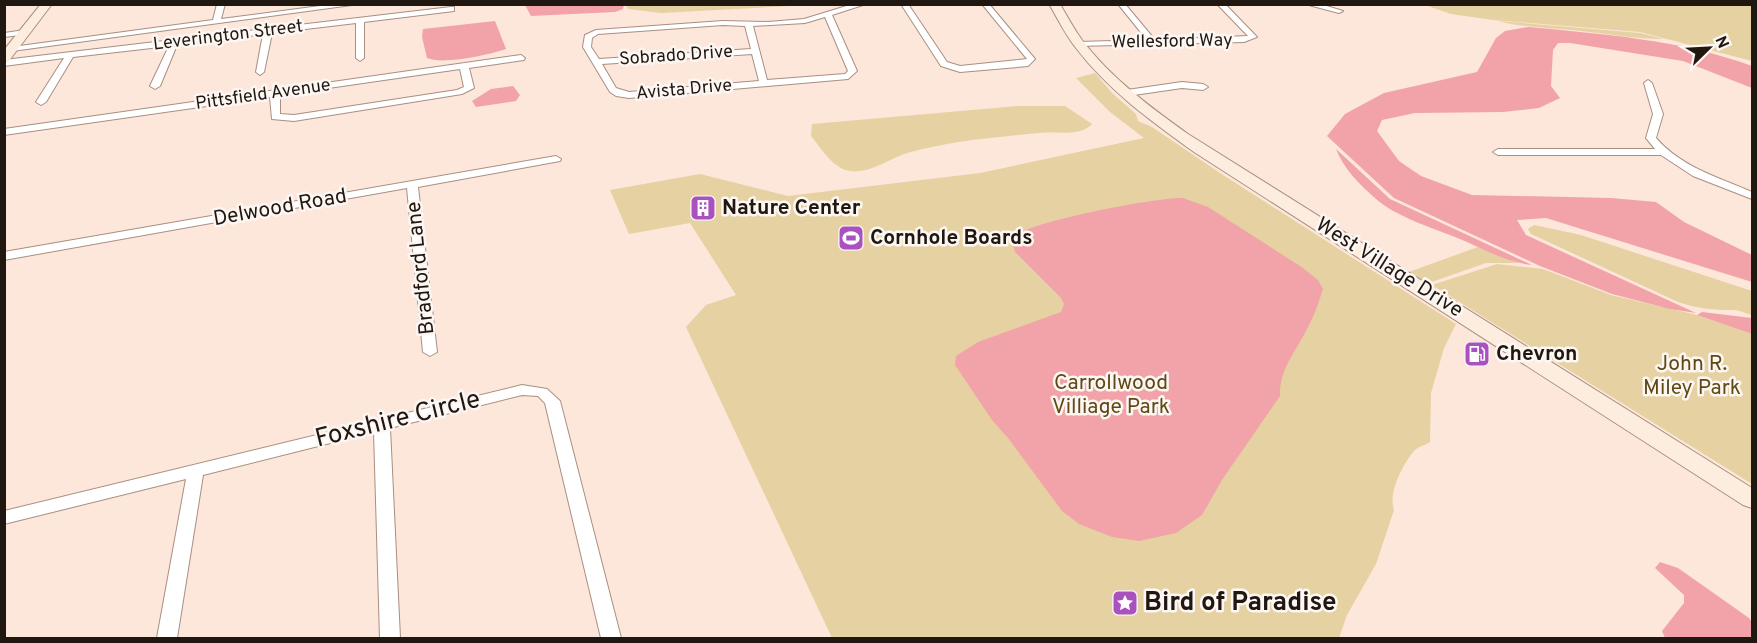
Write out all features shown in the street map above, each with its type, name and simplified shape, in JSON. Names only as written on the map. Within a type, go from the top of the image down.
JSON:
[{"type":"street","points":[[4,61],[47,4]]},
{"type":"street","points":[[216,23],[221,4]]},
{"type":"street","points":[[12,49],[356,4]]},
{"type":"street","name":"Avista Drive","points":[[828,15],[853,71],[848,76],[619,94],[613,90],[586,47],[588,37],[596,32],[723,23],[805,21],[863,4]]},
{"type":"street","points":[[904,4],[944,64],[950,67],[960,69],[1028,63],[1031,59],[985,4]]},
{"type":"street","name":"West Village Drive","points":[[1054,4],[1079,44],[1127,93],[1199,149],[1752,499]]},
{"type":"street","points":[[1121,4],[1153,42]]},
{"type":"street","name":"Wellesford Way","points":[[1079,44],[1244,40],[1253,37],[1220,4]]},
{"type":"street","points":[[1308,4],[1339,11]]},
{"type":"street","name":"Leverington Street","points":[[4,61],[70,56],[451,9]]},
{"type":"street","points":[[360,20],[360,58]]},
{"type":"street","points":[[748,23],[764,84]]},
{"type":"street","points":[[260,72],[268,31]]},
{"type":"street","points":[[4,35],[25,32]]},
{"type":"street","points":[[155,86],[174,43]]},
{"type":"street","name":"Sobrado Drive","points":[[597,62],[755,51]]},
{"type":"street","points":[[41,102],[70,56]]},
{"type":"street","name":"Pittsfield Avenue","points":[[4,132],[521,58]]},
{"type":"street","points":[[275,93],[275,117],[312,115],[459,92],[469,88],[464,66]]},
{"type":"street","points":[[1648,83],[1658,114],[1651,138],[1661,152],[1690,170],[1752,196]]},
{"type":"street","points":[[1127,93],[1182,86],[1203,87]]},
{"type":"street","points":[[1498,152],[1661,152]]},
{"type":"street","name":"Delwood Road","points":[[4,256],[556,159]]},
{"type":"street","name":"Bradford Lane","points":[[412,184],[430,352]]},
{"type":"street","name":"Foxshire Circle","points":[[4,518],[522,390],[542,392],[552,401],[611,639]]},
{"type":"street","points":[[381,424],[390,639]]},
{"type":"street","points":[[167,639],[196,470]]},
{"type":"green space","points":[[626,5],[808,5],[661,13],[628,9]]},
{"type":"green space","points":[[1425,5],[1752,5],[1752,61],[1640,32],[1493,20],[1451,14]]},
{"type":"green space","points":[[1498,21],[1640,33],[1664,39],[1529,26]]},
{"type":"green space","name":"Carrollwood Villiage Park","points":[[1095,73],[1112,93],[1136,114],[1138,121],[1152,127],[1456,324],[1444,348],[1431,393],[1430,442],[1415,450],[1401,472],[1394,488],[1394,510],[1376,564],[1347,615],[1339,638],[832,638],[686,327],[706,305],[736,295],[690,223],[629,234],[610,190],[700,174],[788,196],[980,173],[1144,138],[1110,112],[1076,78]]},
{"type":"green space","points":[[1018,106],[1065,106],[1092,124],[1075,132],[1006,136],[940,145],[907,153],[873,168],[859,171],[839,167],[828,158],[811,136],[812,124]]},
{"type":"green space","points":[[1534,225],[1581,235],[1752,291],[1752,315],[1736,310],[1706,309],[1678,302],[1531,234],[1528,229]]},
{"type":"green space","points":[[1478,247],[1519,263],[1486,263],[1426,284],[1406,273]]},
{"type":"green space","name":"John R. Miley Park","points":[[1497,264],[1543,269],[1611,295],[1697,315],[1752,334],[1752,484],[1432,285]]},
{"type":"shaded area","points":[[525,5],[624,5],[623,9],[615,12],[531,16]]},
{"type":"shaded area","points":[[495,21],[506,49],[454,60],[427,58],[422,37],[423,29]]},
{"type":"shaded area","points":[[1528,27],[1642,39],[1725,57],[1752,66],[1752,88],[1683,61],[1558,43],[1553,50],[1551,86],[1560,98],[1539,108],[1503,112],[1415,113],[1382,120],[1377,131],[1399,161],[1421,176],[1472,195],[1611,198],[1656,202],[1684,222],[1752,255],[1752,282],[1546,218],[1517,220],[1526,235],[1696,313],[1670,309],[1612,294],[1540,266],[1394,198],[1327,136],[1345,114],[1384,93],[1477,72],[1496,38],[1505,31]]},
{"type":"shaded area","points":[[513,86],[520,95],[516,101],[476,107],[472,101],[491,89]]},
{"type":"shaded area","points":[[1336,149],[1390,199],[1532,265],[1502,257],[1393,211],[1358,182],[1343,163]]},
{"type":"shaded area","points":[[1183,198],[1208,207],[1303,268],[1318,280],[1323,289],[1311,321],[1286,368],[1280,396],[1222,480],[1202,515],[1176,533],[1139,541],[1112,537],[1079,524],[1062,511],[992,420],[955,365],[956,356],[978,342],[1061,312],[1064,304],[1061,298],[1015,252],[1012,242],[1019,234],[1052,221],[1101,210],[1150,201]]},
{"type":"shaded area","points":[[1702,312],[1752,318],[1752,334],[1697,315]]},
{"type":"shaded area","points":[[1660,562],[1678,568],[1749,618],[1752,622],[1752,638],[1665,638],[1662,631],[1684,603],[1684,595],[1655,568]]},
{"type":"place","name":"Nature Center","points":[[703,208]]},
{"type":"place","name":"Cornhole Boards","points":[[851,238]]},
{"type":"place","name":"Chevron","points":[[1477,354]]},
{"type":"place","name":"Bird of Paradise","points":[[1125,603]]}]
